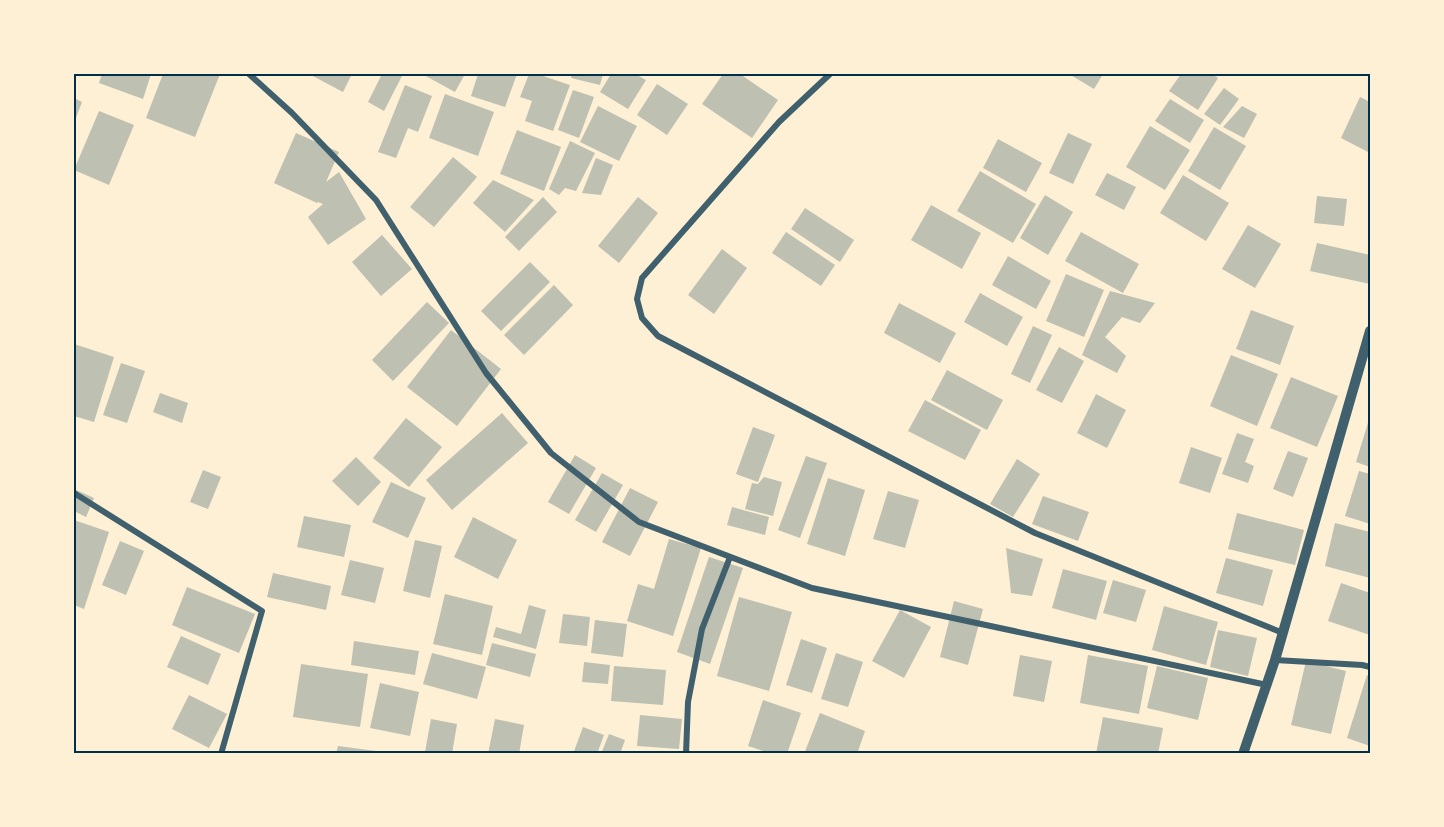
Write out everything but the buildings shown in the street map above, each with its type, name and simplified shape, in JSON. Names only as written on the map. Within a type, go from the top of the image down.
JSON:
[{"type":"street","points":[[249,74],[292,113],[375,200],[486,373],[551,453],[639,522],[812,588],[1267,685]]},
{"type":"street","points":[[830,74],[779,122],[642,278],[637,299],[642,318],[658,336],[1035,533],[1283,633]]},
{"type":"street","points":[[1244,753],[1275,660],[1371,331]]},
{"type":"street","points":[[74,493],[262,611],[221,753]]},
{"type":"street","points":[[686,753],[688,702],[702,629],[730,557]]},
{"type":"street","points":[[1275,660],[1371,667]]}]
